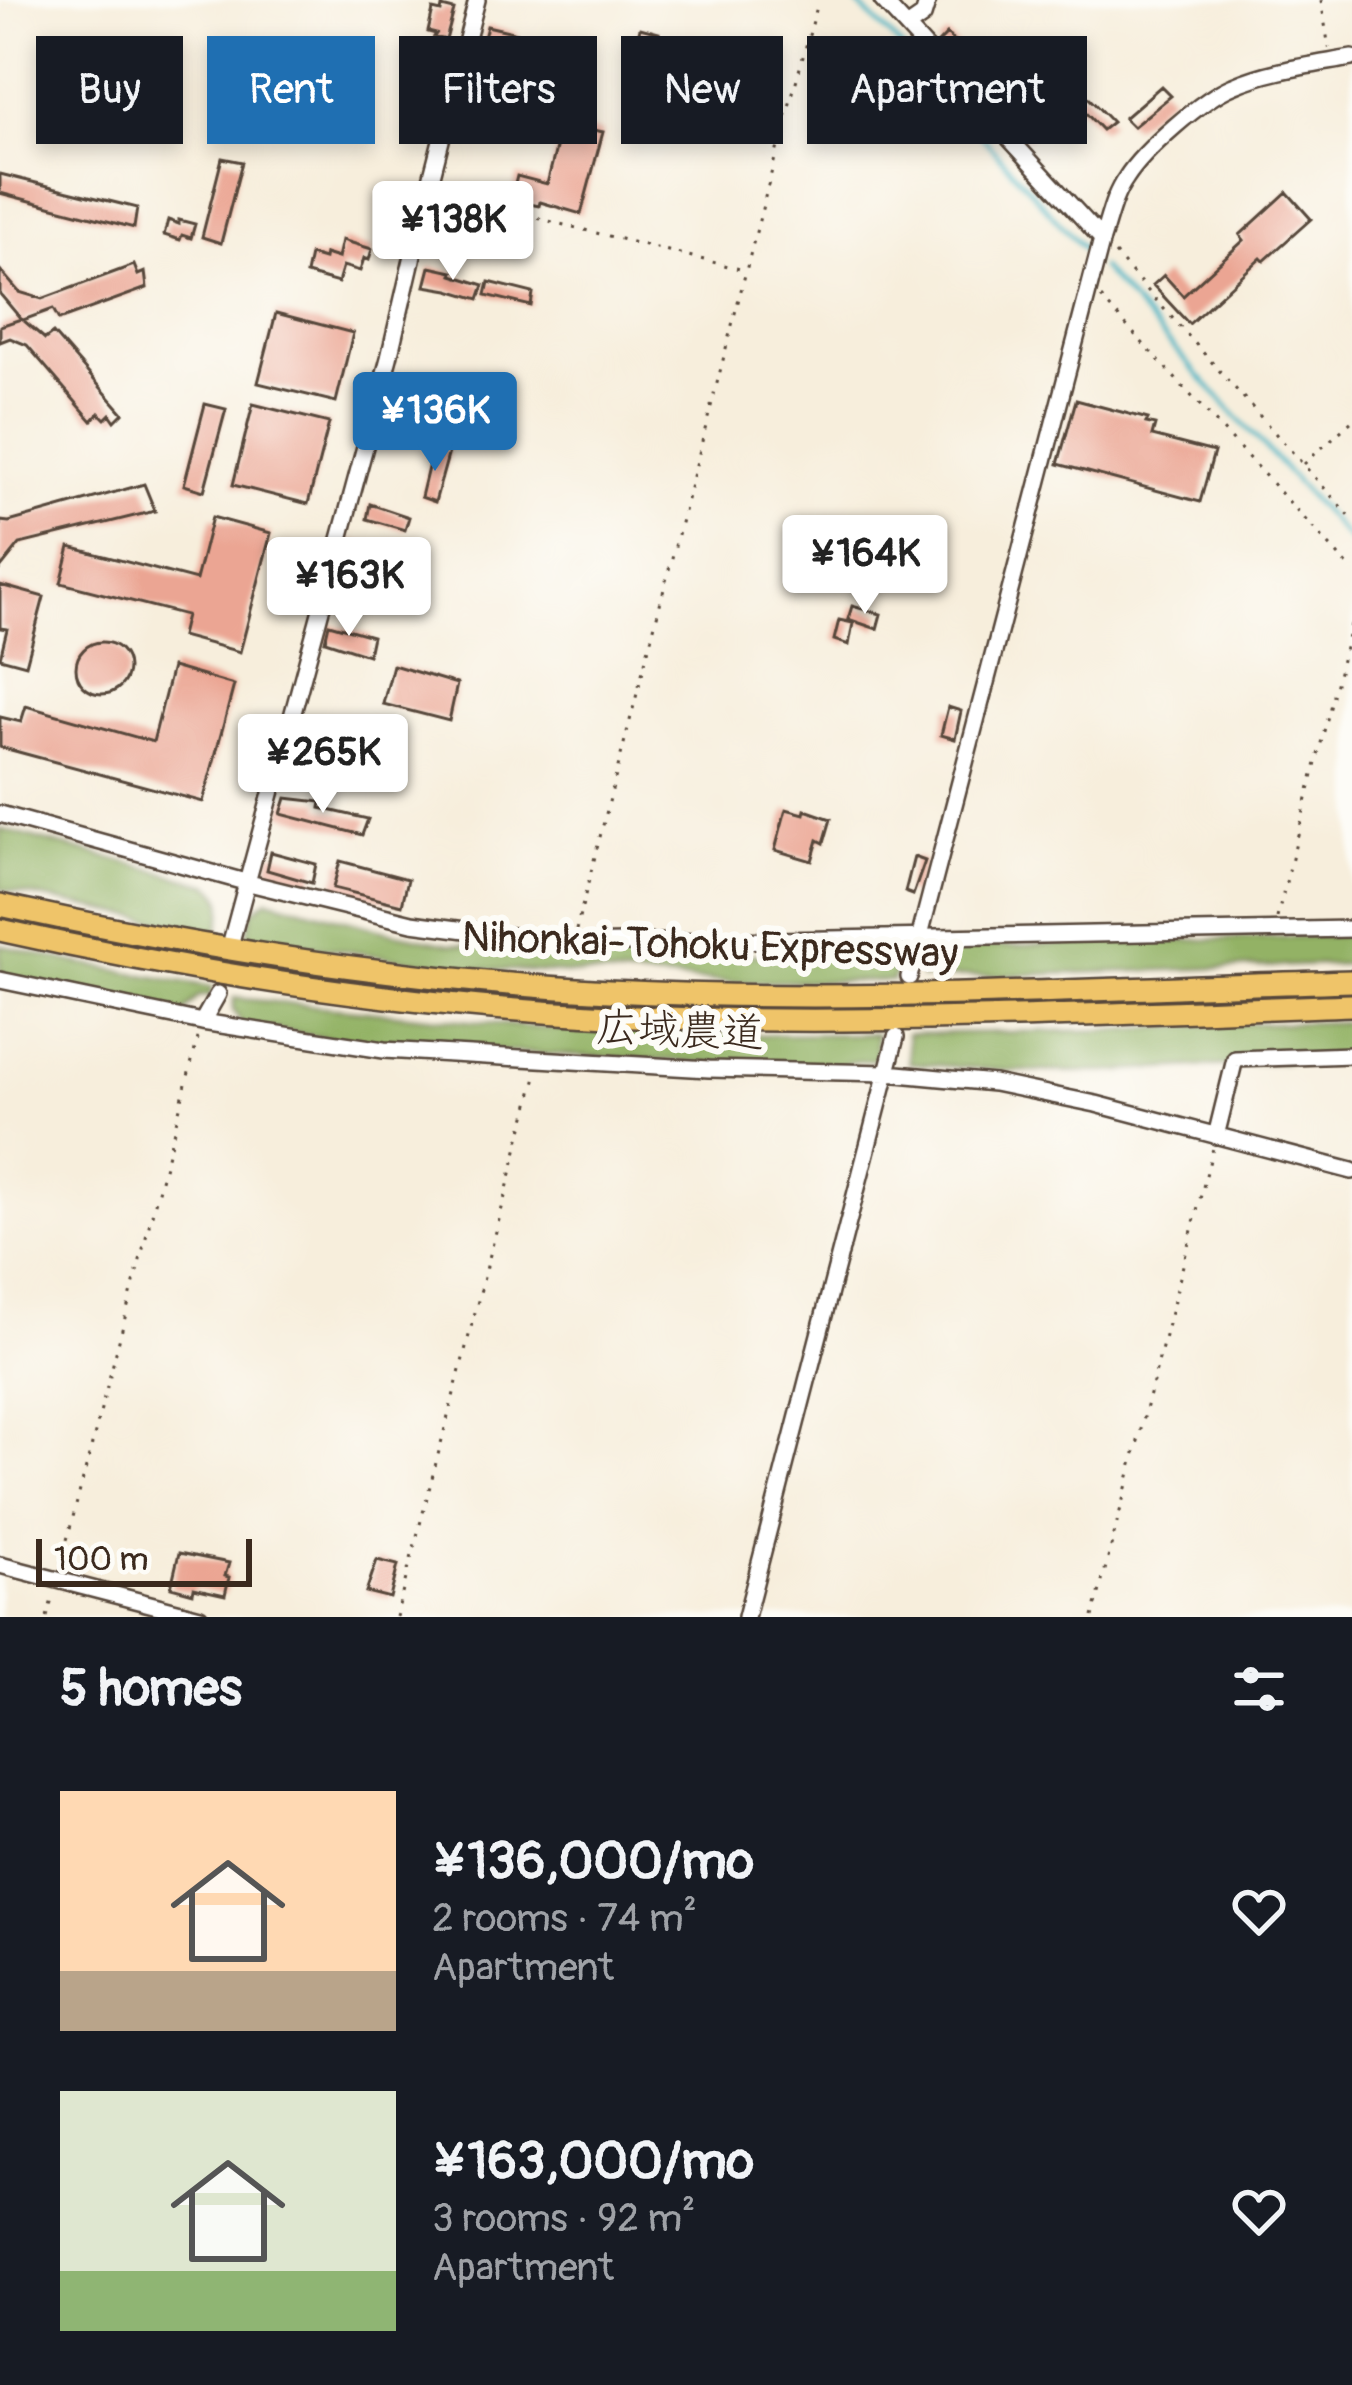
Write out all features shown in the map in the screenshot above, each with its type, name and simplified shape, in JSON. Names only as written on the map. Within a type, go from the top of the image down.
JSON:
[{"type":"highway","name":"Nihonkai-Tohoku Expressway","points":[[0,905],[136,934],[320,964],[612,991],[898,994],[1352,981]]},
{"type":"highway","name":"Nihonkai-Tohoku Expressway","points":[[0,930],[127,958],[296,986],[610,1016],[916,1019],[1352,1005]]},
{"type":"street","points":[[232,938],[389,358],[477,0]]},
{"type":"street","points":[[882,0],[1101,245]]},
{"type":"street","points":[[907,27],[923,16],[928,0]]},
{"type":"street","points":[[909,977],[1115,197],[1149,152],[1219,93],[1247,80],[1352,58]]},
{"type":"street","points":[[0,814],[412,923],[573,944],[1352,929]]},
{"type":"street","name":"広域農道","points":[[0,980],[202,1022],[383,1050],[709,1069],[887,1073],[1028,1089],[1352,1171]]},
{"type":"street","points":[[202,1022],[218,994]]},
{"type":"street","points":[[746,1617],[896,1037]]},
{"type":"street","points":[[1216,1136],[1235,1059],[1352,1055]]},
{"type":"street","points":[[0,1565],[200,1617]]},
{"type":"path","points":[[1321,0],[1332,61]]},
{"type":"path","points":[[573,944],[818,3]]},
{"type":"path","points":[[428,191],[746,271]]},
{"type":"path","points":[[1101,245],[1352,519]]},
{"type":"path","points":[[1092,284],[1352,570]]},
{"type":"path","points":[[1303,466],[1352,421]]},
{"type":"path","points":[[1274,931],[1352,620]]},
{"type":"path","points":[[47,1617],[202,1022]]},
{"type":"path","points":[[396,1617],[541,1061]]},
{"type":"path","points":[[1093,1617],[1216,1136]]},
{"type":"green space","points":[[0,829],[210,885],[222,901],[217,933],[0,889]]},
{"type":"green space","points":[[268,899],[450,944],[733,955],[866,953],[886,958],[895,974],[892,981],[731,982],[464,968],[247,937],[253,911]]},
{"type":"green space","points":[[1352,935],[1352,964],[922,978],[921,971],[930,951],[948,948]]},
{"type":"green space","points":[[0,945],[212,987],[210,996],[199,996],[183,1014],[0,977]]},
{"type":"green space","points":[[234,998],[540,1028],[717,1035],[876,1034],[876,1059],[810,1068],[363,1044],[242,1024],[233,1010]]},
{"type":"green space","points":[[1352,1022],[1352,1058],[1105,1072],[909,1063],[907,1034],[1118,1030]]},
{"type":"building","points":[[442,7],[454,10],[447,36],[435,36],[428,32],[433,10],[441,12]]},
{"type":"building","points":[[487,26],[517,33],[516,36],[484,36]]},
{"type":"building","points":[[640,28],[659,33],[658,36],[638,36]]},
{"type":"building","points":[[1161,86],[1171,96],[1133,127],[1124,118]]},
{"type":"building","points":[[1087,96],[1112,122],[1102,130],[1087,114]]},
{"type":"building","points":[[597,131],[603,132],[581,214],[540,202],[539,206],[511,200],[517,176],[547,184],[557,144],[597,144]]},
{"type":"building","points":[[222,158],[242,162],[221,243],[202,237]]},
{"type":"building","points":[[0,174],[137,208],[134,228],[0,193]]},
{"type":"building","points":[[1287,192],[1311,219],[1189,324],[1153,285],[1164,275],[1183,296]]},
{"type":"building","points":[[168,220],[195,224],[191,238],[164,235]]},
{"type":"building","points":[[342,240],[372,249],[360,271],[343,266],[338,283],[306,274],[310,255],[338,258]]},
{"type":"building","points":[[134,265],[138,275],[145,272],[147,288],[59,320],[53,309],[23,320],[45,339],[53,333],[123,413],[115,421],[110,414],[105,419],[99,413],[92,421],[27,345],[10,338],[0,342],[0,326],[21,319],[0,294],[0,270],[19,292],[42,299]]},
{"type":"building","points":[[430,267],[484,285],[479,299],[425,286]]},
{"type":"building","points":[[489,282],[533,293],[531,306],[486,295]]},
{"type":"building","points":[[276,313],[353,333],[336,402],[258,383]]},
{"type":"building","points":[[414,376],[447,385],[441,403],[410,394]]},
{"type":"building","points":[[1076,400],[1148,419],[1146,423],[1155,425],[1152,436],[1214,452],[1200,502],[1058,464]]},
{"type":"building","points":[[205,404],[226,409],[204,491],[184,485]]},
{"type":"building","points":[[253,404],[329,423],[308,504],[233,485]]},
{"type":"building","points":[[433,447],[449,452],[435,502],[421,497]]},
{"type":"building","points":[[144,484],[155,511],[20,544],[0,569],[0,521]]},
{"type":"building","points":[[370,504],[409,517],[405,530],[367,519]]},
{"type":"building","points":[[212,517],[271,533],[240,652],[181,636],[186,615],[61,583],[70,547],[196,580]]},
{"type":"building","points":[[353,541],[392,550],[388,565],[349,554]]},
{"type":"building","points":[[0,585],[44,597],[26,665],[0,658],[7,629],[0,628]]},
{"type":"building","points":[[852,606],[881,614],[877,629],[848,619]]},
{"type":"building","points":[[839,620],[853,623],[849,645],[834,640]]},
{"type":"building","points":[[329,624],[372,636],[368,655],[325,641]]},
{"type":"building","points":[[102,642],[120,650],[128,668],[120,686],[102,694],[84,686],[76,668],[84,650]]},
{"type":"building","points":[[393,665],[457,684],[449,721],[383,704]]},
{"type":"building","points":[[172,667],[234,685],[203,802],[0,747],[0,717],[21,722],[26,706],[153,742]]},
{"type":"building","points":[[948,707],[961,711],[955,739],[941,735]]},
{"type":"building","points":[[324,759],[362,767],[358,782],[321,773]]},
{"type":"building","points":[[286,798],[321,802],[320,808],[368,819],[362,835],[281,814]]},
{"type":"building","points":[[786,809],[831,819],[812,861],[775,850]]},
{"type":"building","points":[[271,852],[316,864],[312,883],[267,870]]},
{"type":"building","points":[[914,857],[925,861],[913,895],[905,892]]},
{"type":"building","points":[[340,861],[408,879],[402,905],[333,888]]},
{"type":"building","points":[[179,1553],[229,1563],[225,1595],[171,1587]]},
{"type":"building","points":[[377,1560],[398,1565],[390,1598],[366,1592]]},
{"type":"waterway","points":[[853,0],[1093,260]]},
{"type":"waterway","points":[[1101,268],[1352,543]]}]
